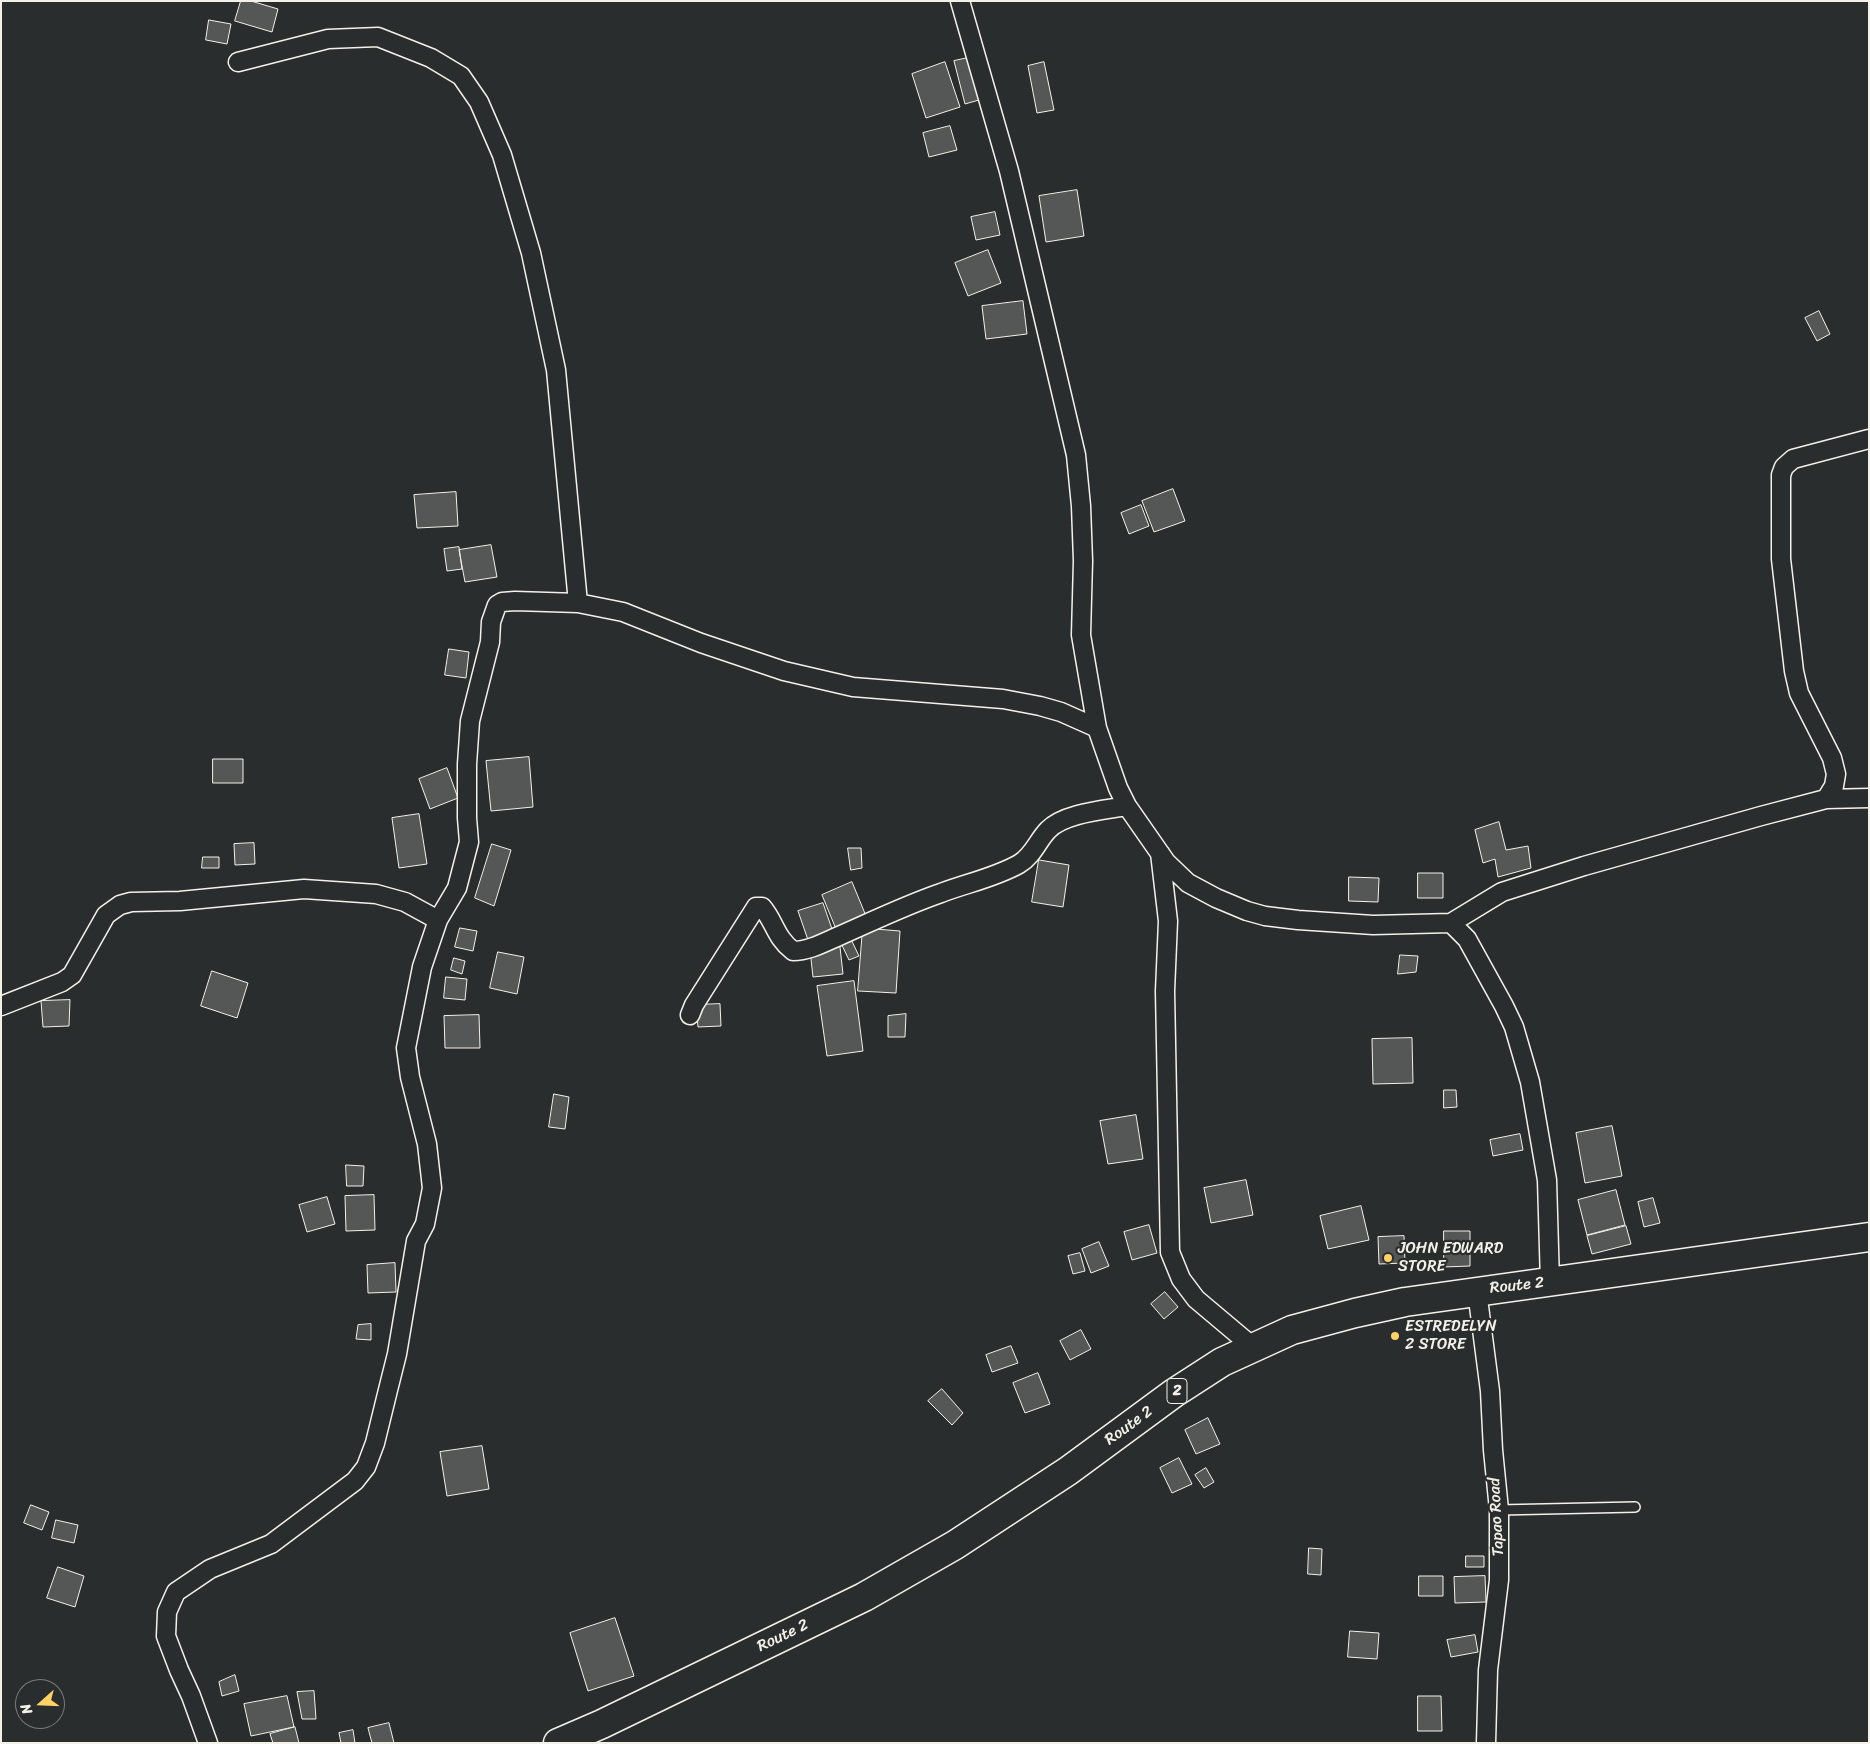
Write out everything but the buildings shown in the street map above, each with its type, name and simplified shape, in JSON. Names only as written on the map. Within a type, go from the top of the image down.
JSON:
[{"type":"highway","name":"Route 2","points":[[558,1743],[611,1720],[864,1597],[955,1545],[1068,1471],[1174,1393],[1222,1362],[1292,1330],[1354,1313],[1405,1302],[1869,1237]]},
{"type":"street","points":[[960,1],[1009,171],[1076,455],[1082,506],[1081,635],[1097,728],[1118,788],[1127,806],[1166,862],[1188,883],[1216,898],[1264,916],[1373,925],[1451,923],[1502,892],[1584,866],[1826,799],[1869,798]]},
{"type":"street","points":[[238,62],[328,39],[378,37],[431,58],[461,76],[479,102],[502,155],[531,253],[556,370],[578,603]]},
{"type":"street","points":[[1826,799],[1834,786],[1836,774],[1832,758],[1799,693],[1794,671],[1781,559],[1781,476],[1784,468],[1793,459],[1869,439]]},
{"type":"street","points":[[208,1743],[166,1636],[167,1612],[176,1592],[210,1569],[271,1544],[355,1481],[366,1467],[374,1443],[397,1354],[416,1241],[425,1224],[432,1188],[427,1144],[410,1077],[406,1048],[422,967],[438,920],[457,888],[469,842],[467,764],[470,720],[490,642],[494,609],[497,605],[502,602],[544,600],[578,603],[623,612],[701,643],[784,671],[853,686],[1003,699],[1061,712],[1097,728]]},
{"type":"street","points":[[690,1015],[694,1005],[756,907],[762,907],[769,915],[779,938],[793,951],[799,951],[823,943],[940,893],[998,875],[1022,863],[1048,829],[1060,821],[1127,806]]},
{"type":"street","points":[[1160,853],[1168,921],[1165,1010],[1170,1252],[1181,1280],[1196,1299],[1253,1348]]},
{"type":"street","points":[[1,1006],[62,982],[72,975],[106,915],[120,905],[131,902],[180,901],[304,889],[376,894],[405,902],[438,920]]},
{"type":"street","points":[[1451,923],[1467,939],[1504,1006],[1514,1028],[1530,1082],[1548,1180],[1550,1283]]},
{"type":"street","name":"Tapao Road","points":[[1477,1291],[1490,1391],[1499,1510],[1499,1580],[1488,1670],[1486,1743]]},
{"type":"lane","points":[[1499,1510],[1635,1507]]},
{"type":"place","name":"JOHN EDWARD STORE","points":[[1388,1258]]},
{"type":"place","name":"ESTREDELYN 2 STORE","points":[[1395,1336]]}]
